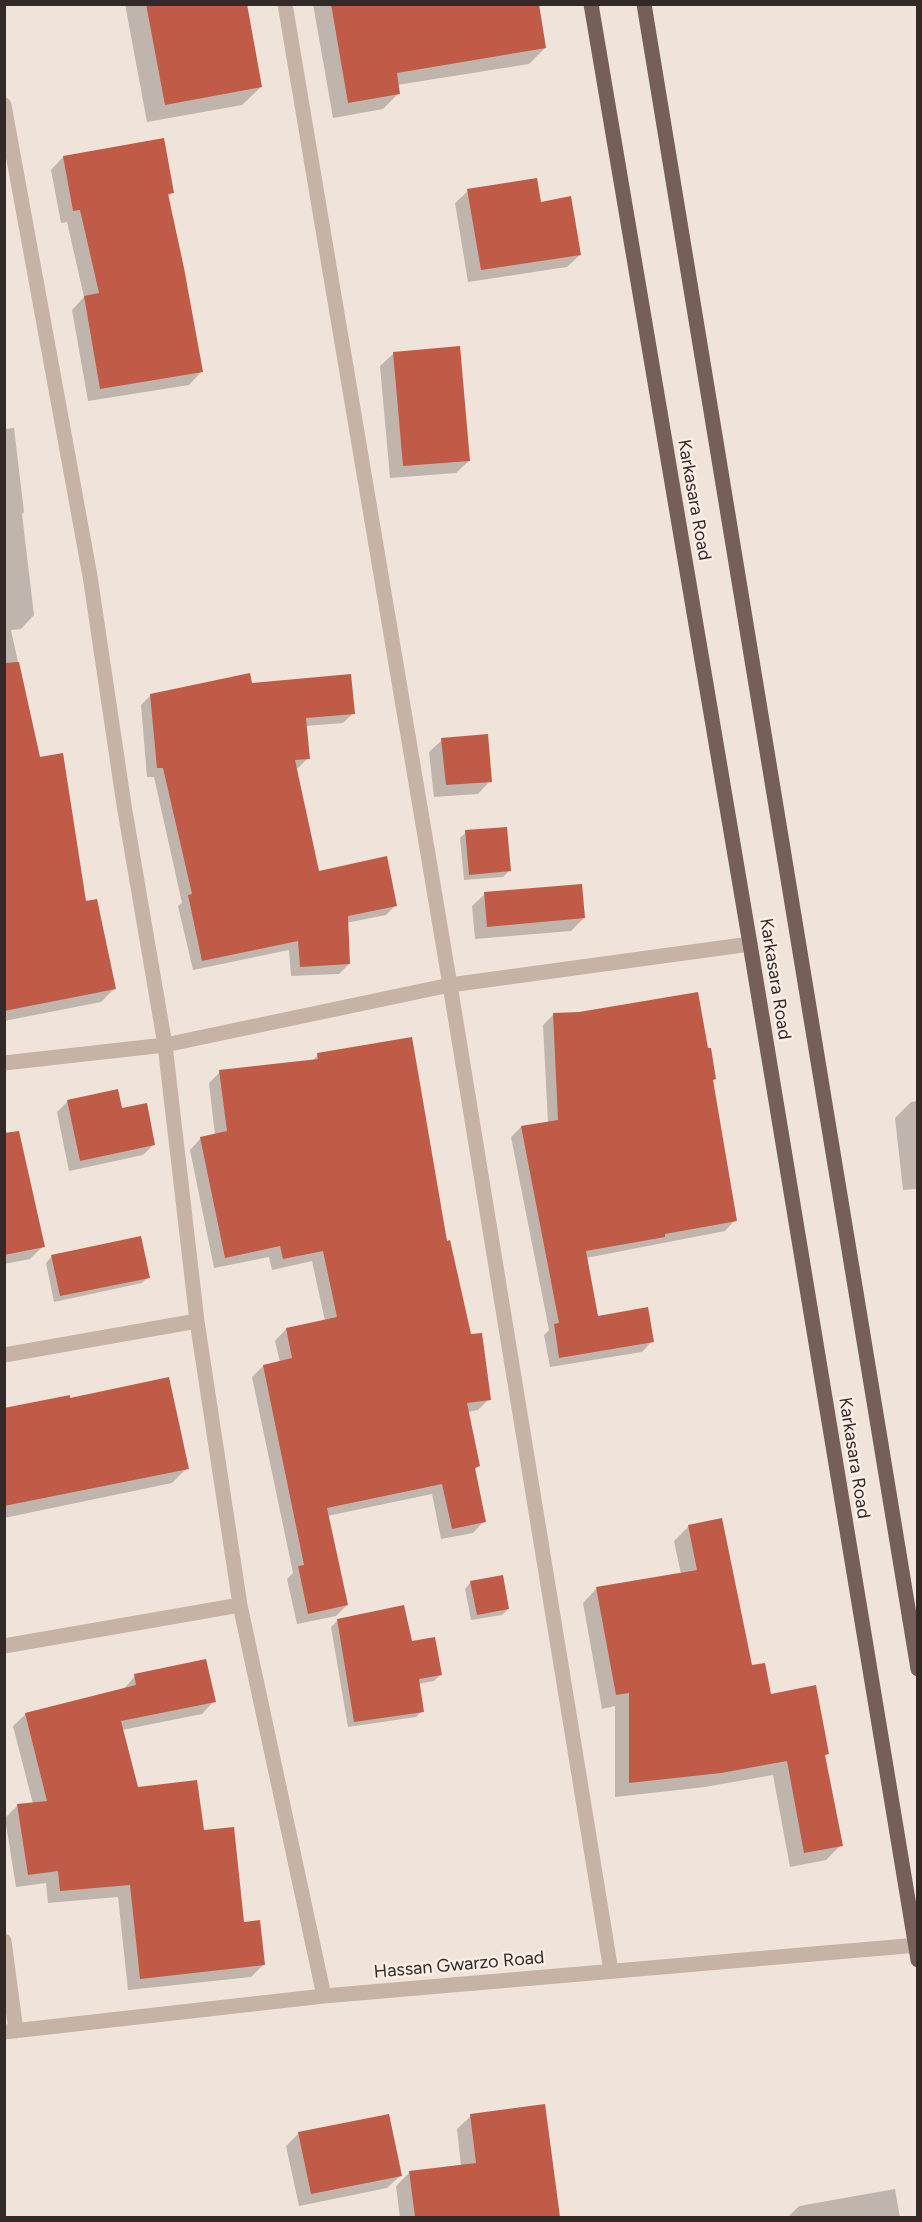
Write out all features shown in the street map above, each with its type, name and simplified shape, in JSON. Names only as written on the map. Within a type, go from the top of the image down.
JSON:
[{"type":"main road","name":"Karkasara Road","points":[[591,4],[917,1950]]},
{"type":"main road","name":"Karkasara Road","points":[[644,4],[918,1669]]},
{"type":"street","points":[[285,4],[450,985],[611,1971]]},
{"type":"street","points":[[4,105],[90,576],[124,805],[165,1045],[197,1321],[240,1605],[324,1996]]},
{"type":"street","points":[[4,1063],[165,1045],[450,985],[750,944]]},
{"type":"street","points":[[4,1355],[197,1321]]},
{"type":"street","points":[[4,1646],[240,1605]]},
{"type":"street","points":[[4,1941],[10,2031]]},
{"type":"street","name":"Hassan Gwarzo Road","points":[[10,2031],[324,1996],[611,1971],[917,1950]]},
{"type":"building","points":[[146,4],[247,4],[262,87],[165,105]]},
{"type":"building","points":[[331,4],[539,4],[546,48],[397,73],[400,94],[348,103]]},
{"type":"building","points":[[164,138],[174,193],[168,194],[203,372],[100,389],[84,296],[99,293],[80,210],[73,211],[63,156]]},
{"type":"building","points":[[537,178],[541,202],[571,196],[581,255],[481,270],[467,189]]},
{"type":"building","points":[[460,346],[470,461],[403,466],[393,352]]},
{"type":"building","points":[[19,662],[40,757],[63,753],[86,901],[97,899],[116,989],[4,1011],[4,663]]},
{"type":"building","points":[[250,673],[252,683],[351,674],[355,714],[306,718],[310,759],[295,760],[319,871],[387,856],[397,906],[348,916],[350,964],[300,967],[298,941],[202,961],[188,895],[192,894],[163,768],[157,768],[150,694]]},
{"type":"building","points":[[488,734],[492,782],[446,785],[441,738]]},
{"type":"building","points":[[507,827],[511,871],[469,875],[465,830]]},
{"type":"building","points":[[582,884],[585,918],[487,927],[484,892]]},
{"type":"building","points":[[698,992],[708,1048],[711,1048],[716,1079],[713,1080],[737,1221],[586,1251],[598,1316],[648,1307],[654,1342],[559,1358],[554,1324],[559,1323],[521,1126],[558,1120],[553,1013],[579,1012]]},
{"type":"building","points":[[412,1037],[447,1241],[450,1240],[471,1334],[482,1333],[491,1400],[467,1403],[480,1466],[475,1468],[486,1522],[452,1529],[442,1484],[327,1508],[348,1605],[308,1614],[298,1566],[304,1565],[263,1365],[292,1358],[286,1328],[337,1317],[323,1251],[283,1259],[280,1246],[225,1258],[200,1137],[227,1131],[219,1070],[318,1059],[317,1053]]},
{"type":"building","points":[[118,1089],[122,1108],[147,1103],[155,1145],[80,1161],[67,1100]]},
{"type":"building","points":[[19,1131],[45,1247],[4,1255],[4,1133]]},
{"type":"building","points":[[141,1236],[150,1278],[60,1296],[51,1255]]},
{"type":"building","points":[[169,1377],[189,1469],[4,1506],[4,1408],[70,1395],[70,1398]]},
{"type":"building","points":[[722,1518],[752,1665],[765,1663],[771,1694],[816,1685],[829,1754],[825,1755],[843,1846],[804,1853],[787,1761],[721,1773],[629,1783],[629,1693],[616,1695],[596,1587],[697,1570],[688,1525]]},
{"type":"building","points":[[503,1575],[509,1609],[477,1615],[470,1581]]},
{"type":"building","points":[[404,1605],[412,1641],[435,1637],[442,1675],[419,1679],[424,1712],[354,1722],[337,1619]]},
{"type":"building","points":[[206,1659],[216,1702],[121,1721],[138,1787],[197,1780],[204,1830],[234,1827],[244,1922],[260,1920],[265,1965],[140,1979],[130,1885],[60,1891],[58,1871],[28,1875],[17,1804],[47,1801],[25,1713],[136,1685],[134,1674]]},
{"type":"building","points":[[545,2104],[560,2217],[415,2217],[409,2171],[476,2163],[470,2114]]},
{"type":"building","points":[[389,2114],[402,2176],[311,2194],[298,2132]]}]
